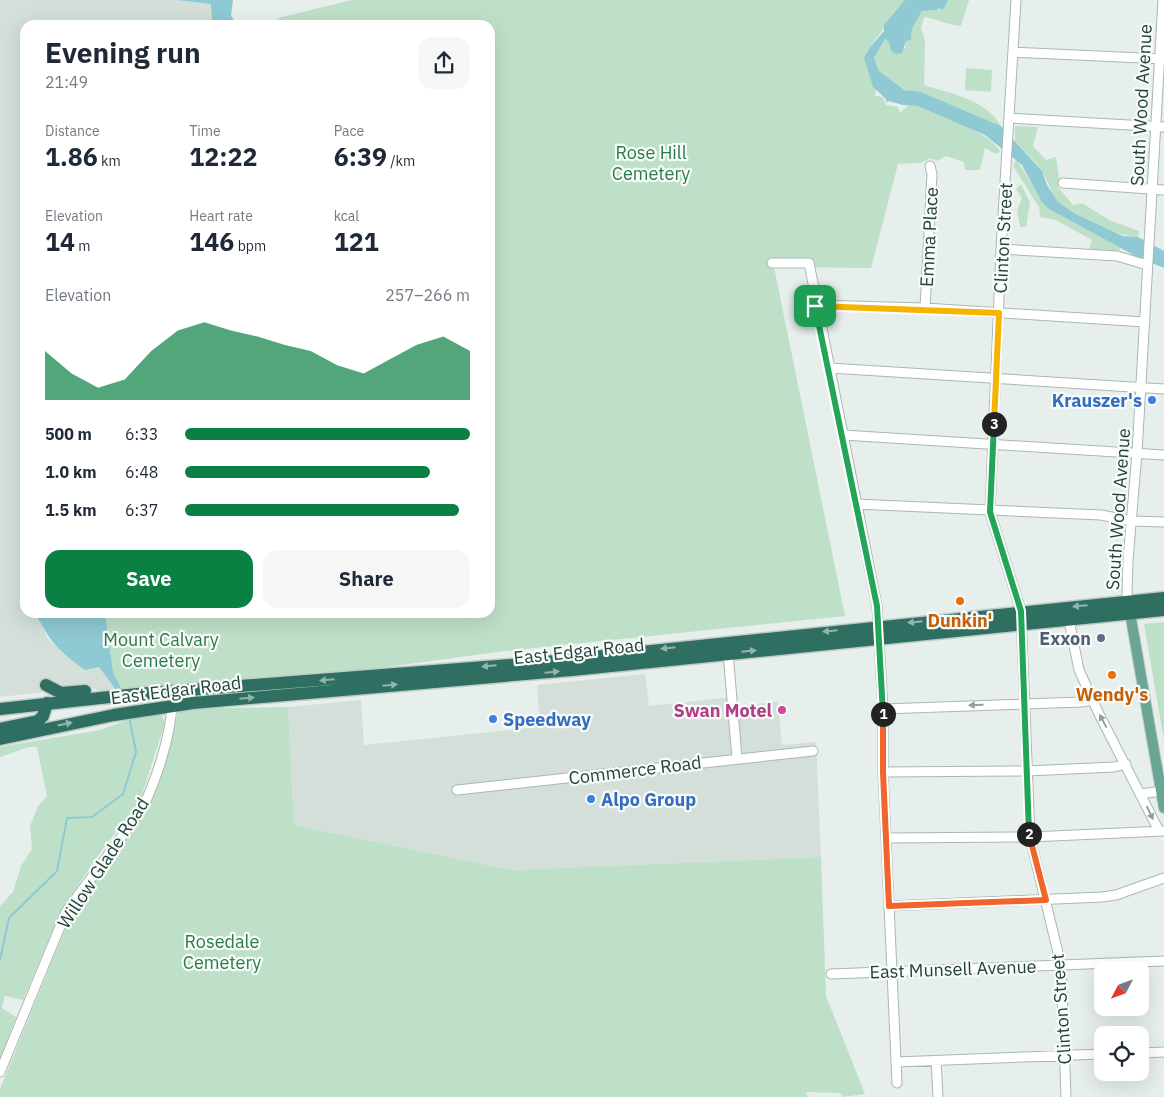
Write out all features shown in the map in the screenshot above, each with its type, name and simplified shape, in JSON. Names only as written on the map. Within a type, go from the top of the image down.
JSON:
[{"type":"highway","name":"East Edgar Road","points":[[0,739],[94,719],[172,706],[572,670],[728,653],[879,632],[952,618],[981,615],[1069,620],[1130,608],[1164,598]]},
{"type":"highway","name":"East Edgar Road","points":[[0,709],[46,707],[106,698],[879,632],[1021,617],[1130,608],[1164,610]]},
{"type":"highway","points":[[46,685],[58,692],[88,691],[106,698]]},
{"type":"highway","points":[[0,718],[46,707],[180,698],[223,700]]},
{"type":"highway","points":[[0,729],[38,721],[46,707]]},
{"type":"main road","name":"South Wood Avenue","points":[[1130,608],[1164,808]]},
{"type":"street","name":"Clinton Street","points":[[1016,0],[1001,249],[990,510],[1021,617],[1030,837],[1061,965],[1066,1097]]},
{"type":"street","name":"South Wood Avenue","points":[[1130,608],[1127,593],[1138,453],[1147,264],[1160,127],[1163,0]]},
{"type":"street","points":[[1013,52],[1162,59]]},
{"type":"street","points":[[1009,118],[1160,127]]},
{"type":"street","name":"Emma Place","points":[[925,308],[932,174],[930,166]]},
{"type":"street","points":[[1063,183],[1164,190]]},
{"type":"street","points":[[1001,249],[1116,256],[1147,264]]},
{"type":"street","points":[[772,264],[809,263],[815,306],[830,368],[877,606],[883,709],[883,772],[897,1083]]},
{"type":"street","points":[[815,306],[925,308],[1145,322]]},
{"type":"street","points":[[830,368],[1164,388]]},
{"type":"street","points":[[843,435],[1164,455]]},
{"type":"street","points":[[856,504],[1102,516],[1132,521],[1164,522]]},
{"type":"street","points":[[886,838],[1030,837],[1161,831],[1092,700],[1077,665],[1069,620]]},
{"type":"street","points":[[728,653],[738,758]]},
{"type":"street","points":[[883,709],[1082,702],[1092,700]]},
{"type":"street","name":"Willow Glade Road","points":[[0,1072],[66,912],[142,810],[148,797],[169,728],[172,706]]},
{"type":"street","name":"Commerce Road","points":[[458,790],[813,750]]},
{"type":"street","points":[[883,772],[1027,771],[1114,767],[1126,764]]},
{"type":"street","points":[[1141,794],[1161,791]]},
{"type":"street","points":[[889,906],[1109,896],[1164,878]]},
{"type":"street","name":"East Munsell Avenue","points":[[831,974],[1164,961]]},
{"type":"street","points":[[1149,1053],[1164,1052]]},
{"type":"street","points":[[896,1062],[1094,1054]]},
{"type":"street","points":[[936,1060],[938,1097]]},
{"type":"shaded area","points":[[0,0],[177,0],[211,4],[212,20],[20,20],[20,618],[38,618],[48,639],[85,670],[99,667],[116,690],[104,692],[89,687],[0,697]]},
{"type":"shaded area","points":[[645,674],[649,706],[732,697],[734,708],[778,701],[782,745],[816,742],[821,857],[511,870],[294,825],[288,707],[361,700],[364,745],[540,727],[537,685]]},
{"type":"green space","name":"Rose Hill Cemetery","points":[[352,0],[905,0],[867,52],[869,74],[876,91],[875,96],[883,97],[886,105],[898,107],[900,113],[909,105],[918,106],[950,119],[987,138],[1000,152],[995,154],[985,148],[980,170],[965,170],[964,162],[946,156],[937,161],[930,158],[921,163],[898,164],[871,268],[774,267],[845,616],[505,651],[357,671],[122,690],[113,672],[106,618],[495,618],[495,20],[279,20],[278,18]]},
{"type":"green space","points":[[948,0],[969,0],[961,26],[924,17],[921,29],[925,40],[924,85],[977,104],[986,109],[1001,126],[921,92],[907,91],[897,86],[879,71],[874,58],[885,39],[905,49],[906,41],[911,40],[912,29],[922,11],[939,7],[943,10]]},
{"type":"green space","points":[[966,68],[992,70],[991,92],[965,90]]},
{"type":"green space","points":[[1015,126],[1038,127],[1033,146],[1046,160],[1056,157],[1059,177],[1058,187],[1073,205],[1082,203],[1109,220],[1139,231],[1138,237],[1095,225],[1073,213],[1057,201],[1041,170],[1015,141]]},
{"type":"green space","points":[[1016,159],[1049,209],[1120,248],[1118,253],[1089,250],[1092,240],[1056,220],[1040,217],[1039,207],[1013,166]]},
{"type":"green space","points":[[1021,184],[1030,203],[1026,227],[1020,227],[1017,210],[1022,198],[1016,189]]},
{"type":"green space","points":[[1164,622],[1164,740],[1144,624]]},
{"type":"green space","name":"Rosedale Cemetery","points":[[288,707],[294,825],[511,870],[821,857],[826,996],[865,1094],[843,1097],[840,1093],[806,1092],[808,1097],[0,1097],[0,1089],[70,917],[115,850],[147,812],[179,711],[185,709]]},
{"type":"green space","points":[[158,714],[163,717],[165,723],[140,801],[99,854],[61,911],[23,1000],[5,996],[2,1008],[16,1017],[0,1059],[0,906],[13,892],[21,866],[32,849],[30,826],[38,806],[47,796],[37,747],[29,747],[0,757],[0,747],[100,730],[142,715]]},
{"type":"water","points":[[177,0],[233,0],[231,16],[234,20],[212,20],[211,4]]},
{"type":"water","points":[[905,0],[948,0],[943,10],[939,8],[922,11],[912,29],[911,40],[906,41],[902,53],[896,54],[891,51],[889,42],[885,39],[874,58],[879,71],[904,90],[921,92],[1001,126],[1042,171],[1047,185],[1058,202],[1075,214],[1123,236],[1138,237],[1164,251],[1164,268],[1137,257],[1049,209],[1042,202],[1022,165],[985,135],[918,106],[886,102],[886,99],[873,87],[864,58],[870,47],[884,31],[884,25]]},
{"type":"water","points":[[38,618],[106,618],[113,672],[122,690],[116,690],[99,667],[85,670],[68,657],[46,632]]},
{"type":"waterway","points":[[0,960],[9,918],[57,871],[67,818],[92,817],[123,794],[136,752],[130,721]]},
{"type":"place","name":"Krauszer's","points":[[1152,400]]},
{"type":"place","name":"Dunkin'","points":[[960,601]]},
{"type":"place","name":"Exxon","points":[[1101,638]]},
{"type":"place","name":"Wendy's","points":[[1112,675]]},
{"type":"place","name":"Swan Motel","points":[[782,710]]},
{"type":"place","name":"Speedway","points":[[493,719]]},
{"type":"place","name":"Alpo Group","points":[[591,799]]},
{"type":"route","points":[[815,306],[925,308],[999,313],[990,512],[1021,611],[1030,837],[1046,900],[889,906],[883,772],[883,709],[877,606],[830,368],[815,306]]},
{"type":"park label","name":"Mount Calvary Cemetery","points":[[161,649]]}]
